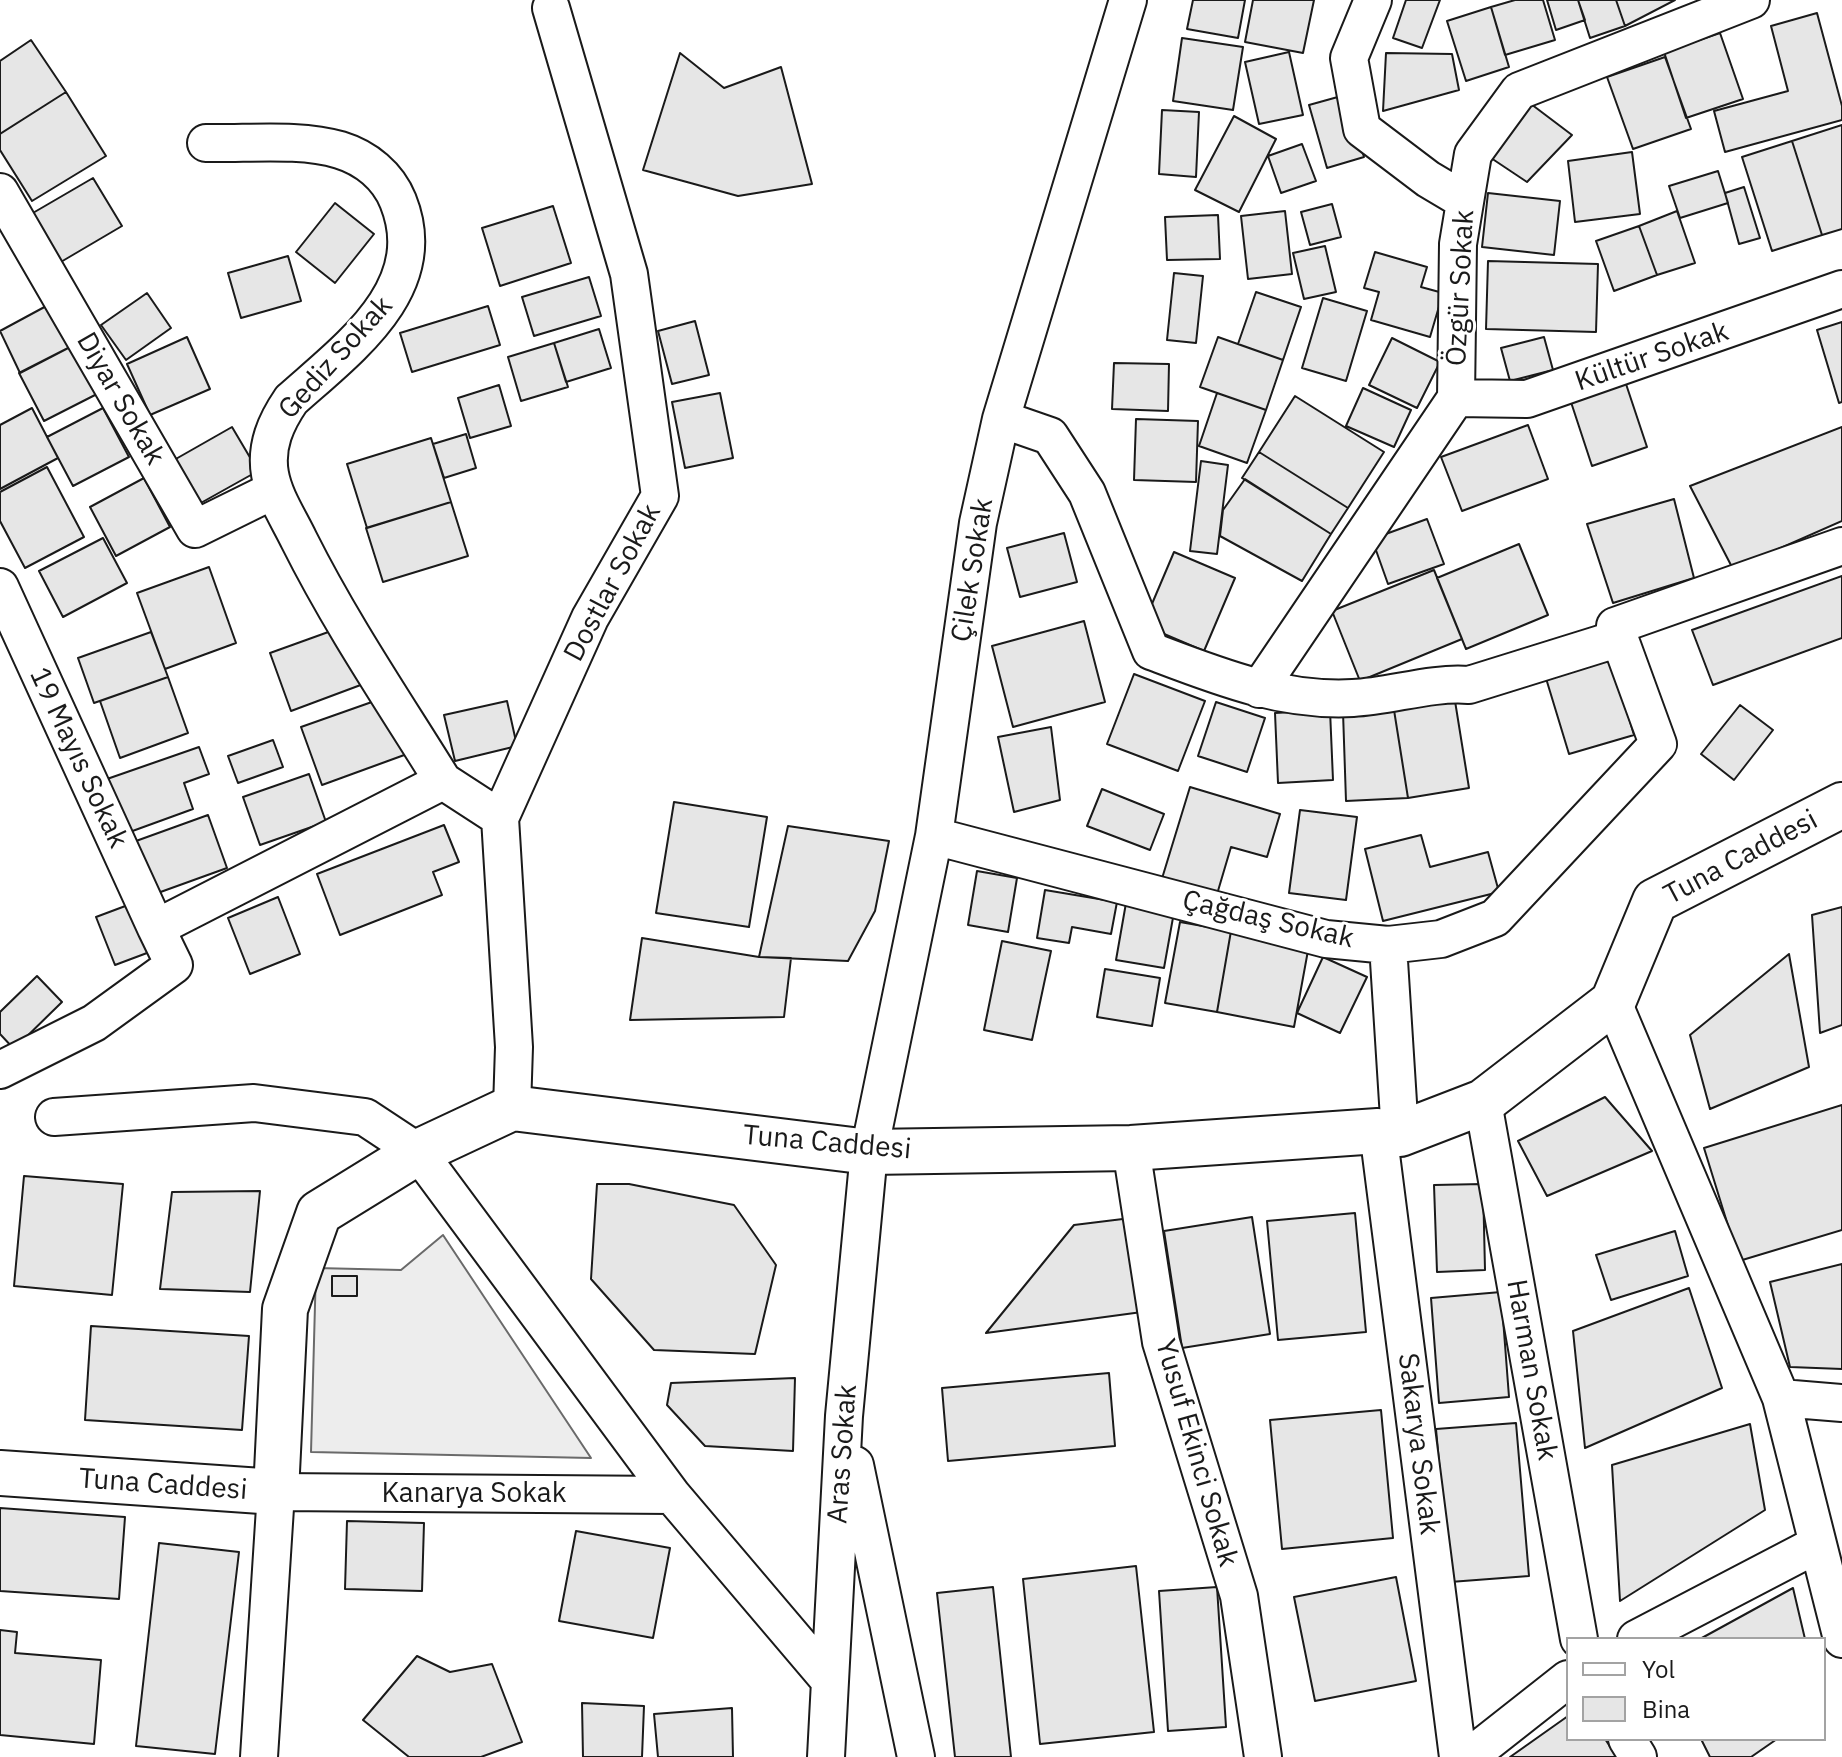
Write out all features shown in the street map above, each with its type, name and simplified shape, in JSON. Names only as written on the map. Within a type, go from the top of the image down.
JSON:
[{"type":"street","name":"Çilek Sokak","points":[[869,1152],[934,836],[978,523],[1001,419],[1128,0]]},
{"type":"street","points":[[1373,0],[1369,3],[1349,58],[1362,129],[1428,179],[1465,201]]},
{"type":"street","name":"Özgür Sokak","points":[[1259,689],[1456,398],[1458,244],[1473,154],[1519,91],[1751,0]]},
{"type":"street","name":"Dostlar Sokak","points":[[512,1108],[514,1047],[500,818],[590,618],[660,496],[629,274],[551,8]]},
{"type":"street","name":"Gediz Sokak","points":[[206,143],[318,146],[353,155],[383,176],[404,218],[406,262],[391,299],[291,400],[279,417],[269,455],[274,490],[313,567],[443,781]]},
{"type":"street","name":"Diyar Sokak","points":[[0,192],[195,529],[274,490]]},
{"type":"street","name":"Kültür Sokak","points":[[1456,398],[1527,399],[1842,289]]},
{"type":"street","points":[[1001,419],[1050,436],[1087,493],[1151,651],[1259,689],[1304,697],[1354,698],[1448,684],[1469,685],[1842,546]]},
{"type":"street","name":"19 Mayıs Sokak","points":[[0,587],[174,965],[94,1023],[0,1070]]},
{"type":"street","name":"Çağdaş Sokak","points":[[934,836],[1326,939],[1388,945],[1441,939],[1495,918],[1658,744],[1618,632]]},
{"type":"street","points":[[156,928],[443,781],[500,818]]},
{"type":"street","name":"Tuna Caddesi","points":[[0,1473],[276,1492],[285,1309],[319,1213],[418,1152],[512,1108],[869,1152],[1131,1148],[1389,1132],[1483,1102],[1613,1002],[1655,901],[1842,805]]},
{"type":"street","name":"Sakarya Sokak","points":[[1388,945],[1389,1132],[1458,1757]]},
{"type":"street","points":[[1613,1002],[1781,1398],[1818,1544],[1835,1581],[1842,1639]]},
{"type":"street","name":"Harman Sokak","points":[[1483,1102],[1579,1637]]},
{"type":"street","points":[[54,1117],[254,1103],[365,1117],[418,1152],[672,1495],[830,1681]]},
{"type":"street","name":"Yusuf Ekinci Sokak","points":[[1131,1148],[1161,1342],[1239,1596],[1263,1757]]},
{"type":"street","name":"Aras Sokak","points":[[826,1757],[844,1416],[869,1152]]},
{"type":"street","points":[[1781,1398],[1842,1403]]},
{"type":"street","points":[[844,1416],[916,1757]]},
{"type":"street","points":[[259,1757],[276,1492]]},
{"type":"street","name":"Kanarya Sokak","points":[[276,1492],[672,1495]]},
{"type":"street","points":[[1640,1637],[1818,1544]]},
{"type":"street","points":[[1469,1757],[1566,1681]]},
{"type":"shaded area","points":[[443,1235],[591,1458],[311,1452],[316,1268],[401,1270]]},
{"type":"building","points":[[1193,0],[1245,0],[1238,38],[1187,29]]},
{"type":"building","points":[[1253,0],[1314,0],[1303,53],[1245,42]]},
{"type":"building","points":[[1406,0],[1440,0],[1422,48],[1393,38]]},
{"type":"building","points":[[1515,0],[1543,0],[1555,40],[1505,55],[1491,7]]},
{"type":"building","points":[[1547,0],[1578,0],[1585,20],[1556,30]]},
{"type":"building","points":[[1578,0],[1616,0],[1625,26],[1590,38]]},
{"type":"building","points":[[1616,0],[1675,0],[1625,26]]},
{"type":"building","points":[[1491,7],[1509,67],[1466,81],[1447,21]]},
{"type":"building","points":[[1817,13],[1842,106],[1842,120],[1725,152],[1714,111],[1788,91],[1771,26]]},
{"type":"building","points":[[1720,33],[1743,99],[1686,118],[1664,52]]},
{"type":"building","points":[[1182,38],[1243,47],[1233,110],[1173,101]]},
{"type":"building","points":[[31,40],[66,92],[0,134],[0,61]]},
{"type":"building","points":[[1289,52],[1303,115],[1259,124],[1245,62]]},
{"type":"building","points":[[680,53],[724,88],[781,67],[812,184],[738,196],[643,170]]},
{"type":"building","points":[[1386,53],[1452,54],[1459,90],[1383,111]]},
{"type":"building","points":[[1665,57],[1691,129],[1633,149],[1607,77]]},
{"type":"building","points":[[66,92],[106,156],[32,201],[0,150],[0,134]]},
{"type":"building","points":[[1345,95],[1364,157],[1327,168],[1309,105]]},
{"type":"building","points":[[1531,104],[1572,135],[1527,182],[1491,158]]},
{"type":"building","points":[[1162,110],[1199,112],[1196,177],[1159,174]]},
{"type":"building","points":[[1234,116],[1276,139],[1239,212],[1195,190]]},
{"type":"building","points":[[1842,125],[1842,229],[1822,235],[1792,141]]},
{"type":"building","points":[[1792,141],[1822,235],[1772,251],[1742,157]]},
{"type":"building","points":[[1302,144],[1316,181],[1281,193],[1268,156]]},
{"type":"building","points":[[1632,152],[1640,214],[1575,222],[1568,161]]},
{"type":"building","points":[[1718,171],[1728,203],[1680,218],[1669,186]]},
{"type":"building","points":[[93,178],[122,226],[54,266],[26,217]]},
{"type":"building","points":[[1744,187],[1760,238],[1739,244],[1725,193]]},
{"type":"building","points":[[1488,193],[1560,201],[1554,255],[1482,247]]},
{"type":"building","points":[[335,203],[374,234],[335,283],[296,252]]},
{"type":"building","points":[[1332,204],[1341,237],[1310,245],[1301,212]]},
{"type":"building","points":[[553,206],[571,263],[500,286],[482,228]]},
{"type":"building","points":[[1285,211],[1292,274],[1248,279],[1241,216]]},
{"type":"building","points":[[1677,211],[1695,263],[1657,275],[1639,226]]},
{"type":"building","points":[[1218,215],[1220,259],[1167,260],[1165,217]]},
{"type":"building","points":[[1639,226],[1657,275],[1614,291],[1596,241]]},
{"type":"building","points":[[1325,246],[1336,292],[1304,299],[1293,253]]},
{"type":"building","points":[[1375,252],[1427,267],[1421,287],[1443,293],[1430,337],[1371,320],[1379,292],[1364,288]]},
{"type":"building","points":[[288,256],[301,301],[241,318],[228,273]]},
{"type":"building","points":[[1488,261],[1598,264],[1596,332],[1486,329]]},
{"type":"building","points":[[1174,273],[1203,276],[1196,343],[1167,340]]},
{"type":"building","points":[[589,277],[601,316],[534,336],[522,297]]},
{"type":"building","points":[[1256,292],[1301,307],[1283,360],[1238,344]]},
{"type":"building","points":[[147,293],[171,328],[126,360],[101,325]]},
{"type":"building","points":[[1323,298],[1367,311],[1346,381],[1302,368]]},
{"type":"building","points":[[50,304],[72,346],[20,373],[0,331]]},
{"type":"building","points":[[488,306],[500,345],[412,372],[400,333]]},
{"type":"building","points":[[695,321],[709,375],[672,384],[658,331]]},
{"type":"building","points":[[1842,322],[1842,402],[1839,403],[1817,330]]},
{"type":"building","points":[[599,329],[611,368],[566,382],[554,343]]},
{"type":"building","points":[[187,337],[210,389],[150,415],[127,364]]},
{"type":"building","points":[[1218,337],[1283,360],[1266,410],[1200,387]]},
{"type":"building","points":[[1544,337],[1553,370],[1510,381],[1501,348]]},
{"type":"building","points":[[1392,338],[1440,362],[1417,408],[1369,385]]},
{"type":"building","points":[[554,343],[568,387],[521,401],[508,357]]},
{"type":"building","points":[[72,346],[97,394],[44,421],[19,373]]},
{"type":"building","points":[[1114,363],[1169,364],[1168,411],[1112,409]]},
{"type":"building","points":[[1623,375],[1647,447],[1592,466],[1568,393]]},
{"type":"building","points":[[499,385],[511,426],[470,438],[458,398]]},
{"type":"building","points":[[1363,388],[1411,410],[1394,447],[1346,426]]},
{"type":"building","points":[[720,393],[733,458],[685,468],[672,402]]},
{"type":"building","points":[[1217,393],[1266,410],[1247,463],[1199,446]]},
{"type":"building","points":[[1295,396],[1384,452],[1348,508],[1259,452]]},
{"type":"building","points":[[32,408],[58,458],[0,489],[0,425]]},
{"type":"building","points":[[103,408],[129,457],[73,486],[47,437]]},
{"type":"building","points":[[1136,419],[1198,421],[1196,482],[1134,480]]},
{"type":"building","points":[[1528,425],[1548,479],[1462,511],[1441,457]]},
{"type":"building","points":[[232,427],[258,471],[199,504],[174,460]]},
{"type":"building","points":[[1842,427],[1842,521],[1733,569],[1690,486]]},
{"type":"building","points":[[466,434],[476,468],[444,478],[433,444]]},
{"type":"building","points":[[431,438],[451,502],[367,528],[347,464]]},
{"type":"building","points":[[1259,452],[1348,508],[1331,534],[1242,478]]},
{"type":"building","points":[[1201,461],[1228,465],[1217,554],[1190,551]]},
{"type":"building","points":[[47,467],[84,537],[25,568],[0,521],[0,492]]},
{"type":"building","points":[[144,478],[170,527],[116,556],[90,507]]},
{"type":"building","points":[[1245,479],[1331,534],[1302,581],[1220,536],[1223,510]]},
{"type":"building","points":[[1674,499],[1694,578],[1613,603],[1587,524]]},
{"type":"building","points":[[451,502],[468,556],[383,582],[366,528]]},
{"type":"building","points":[[1427,519],[1444,564],[1388,584],[1372,539]]},
{"type":"building","points":[[1064,533],[1077,582],[1020,597],[1007,548]]},
{"type":"building","points":[[103,538],[127,583],[63,617],[39,571]]},
{"type":"building","points":[[1519,544],[1548,615],[1466,649],[1437,578]]},
{"type":"building","points":[[1174,552],[1235,578],[1204,651],[1143,625]]},
{"type":"building","points":[[209,567],[236,643],[165,669],[137,593]]},
{"type":"building","points":[[1434,570],[1462,639],[1360,681],[1332,611]]},
{"type":"building","points":[[1842,576],[1842,638],[1713,685],[1692,630]]},
{"type":"building","points":[[1084,621],[1105,702],[1013,727],[992,646]]},
{"type":"building","points":[[345,626],[366,683],[291,711],[270,653]]},
{"type":"building","points":[[151,632],[168,677],[94,703],[78,658]]},
{"type":"building","points":[[1610,654],[1634,735],[1569,754],[1545,675]]},
{"type":"building","points":[[1134,674],[1205,701],[1178,771],[1107,744]]},
{"type":"building","points":[[168,677],[188,733],[120,758],[100,701]]},
{"type":"building","points":[[386,697],[407,754],[322,785],[301,727]]},
{"type":"building","points":[[507,701],[517,746],[455,761],[444,715]]},
{"type":"building","points":[[1455,701],[1469,788],[1408,798],[1394,710]]},
{"type":"building","points":[[1216,702],[1265,718],[1247,772],[1198,756]]},
{"type":"building","points":[[1740,705],[1773,730],[1734,780],[1701,754]]},
{"type":"building","points":[[1330,710],[1333,780],[1278,783],[1275,713]]},
{"type":"building","points":[[1394,710],[1408,798],[1346,801],[1343,712]]},
{"type":"building","points":[[1051,727],[1060,800],[1014,812],[998,737]]},
{"type":"building","points":[[273,740],[283,767],[238,783],[228,756]]},
{"type":"building","points":[[199,747],[209,774],[184,783],[193,809],[127,833],[107,779]]},
{"type":"building","points":[[309,774],[326,822],[260,845],[243,797]]},
{"type":"building","points":[[1190,787],[1280,814],[1267,857],[1231,847],[1215,901],[1160,885]]},
{"type":"building","points":[[1102,789],[1164,814],[1150,850],[1087,826]]},
{"type":"building","points":[[674,802],[767,817],[749,927],[656,913]]},
{"type":"building","points":[[1300,810],[1357,817],[1346,900],[1289,893]]},
{"type":"building","points":[[208,815],[227,868],[155,894],[136,841]]},
{"type":"building","points":[[444,825],[459,862],[433,872],[442,895],[340,935],[317,874]]},
{"type":"building","points":[[788,826],[889,841],[875,911],[848,961],[759,957]]},
{"type":"building","points":[[1421,835],[1430,867],[1488,852],[1499,892],[1383,921],[1365,849]]},
{"type":"building","points":[[977,871],[1017,878],[1008,932],[968,925]]},
{"type":"building","points":[[1045,890],[1117,902],[1111,934],[1072,927],[1069,943],[1037,938]]},
{"type":"building","points":[[278,897],[300,954],[250,974],[228,918]]},
{"type":"building","points":[[136,902],[155,950],[115,965],[96,917]]},
{"type":"building","points":[[1126,903],[1174,912],[1164,968],[1116,960]]},
{"type":"building","points":[[1842,907],[1842,1025],[1820,1033],[1812,915]]},
{"type":"building","points":[[1180,922],[1231,931],[1217,1012],[1165,1003]]},
{"type":"building","points":[[1231,931],[1309,945],[1294,1027],[1217,1012]]},
{"type":"building","points":[[642,938],[759,957],[791,958],[784,1017],[630,1020]]},
{"type":"building","points":[[1002,941],[1051,951],[1032,1040],[984,1030]]},
{"type":"building","points":[[1789,954],[1809,1067],[1710,1109],[1690,1035]]},
{"type":"building","points":[[1323,957],[1367,977],[1340,1033],[1297,1013]]},
{"type":"building","points":[[1105,969],[1160,978],[1152,1026],[1097,1017]]},
{"type":"building","points":[[37,976],[62,1002],[14,1049],[0,1034],[0,1012]]},
{"type":"building","points":[[1605,1097],[1652,1151],[1547,1196],[1518,1141]]},
{"type":"building","points":[[1842,1105],[1842,1230],[1739,1261],[1704,1148]]},
{"type":"building","points":[[24,1176],[123,1184],[112,1295],[14,1286]]},
{"type":"building","points":[[597,1184],[629,1184],[734,1205],[776,1265],[755,1354],[654,1350],[591,1279]]},
{"type":"building","points":[[1483,1184],[1485,1270],[1437,1272],[1434,1185]]},
{"type":"building","points":[[260,1191],[250,1292],[160,1289],[172,1192]]},
{"type":"building","points":[[1355,1213],[1366,1332],[1278,1340],[1267,1221]]},
{"type":"building","points":[[1252,1217],[1270,1334],[1182,1348],[1164,1231]]},
{"type":"building","points":[[1131,1218],[1142,1312],[986,1333],[1074,1225]]},
{"type":"building","points":[[1675,1231],[1688,1276],[1611,1300],[1596,1255]]},
{"type":"building","points":[[1842,1264],[1842,1369],[1790,1367],[1770,1282]]},
{"type":"building","points":[[332,1276],[357,1276],[357,1296],[332,1296]]},
{"type":"building","points":[[1689,1288],[1722,1388],[1585,1448],[1573,1331]]},
{"type":"building","points":[[1501,1292],[1509,1397],[1439,1403],[1431,1298]]},
{"type":"building","points":[[91,1326],[249,1336],[242,1430],[85,1420]]},
{"type":"building","points":[[1109,1373],[1115,1446],[948,1461],[942,1388]]},
{"type":"building","points":[[795,1378],[793,1451],[705,1446],[667,1405],[671,1383]]},
{"type":"building","points":[[1381,1410],[1393,1538],[1282,1549],[1270,1420]]},
{"type":"building","points":[[1516,1423],[1529,1576],[1450,1582],[1436,1429]]},
{"type":"building","points":[[1750,1424],[1765,1510],[1620,1601],[1612,1465]]},
{"type":"building","points":[[0,1508],[125,1517],[119,1599],[0,1591]]},
{"type":"building","points":[[347,1521],[424,1523],[422,1591],[345,1589]]},
{"type":"building","points":[[576,1531],[670,1548],[653,1638],[559,1621]]},
{"type":"building","points":[[159,1543],[239,1552],[215,1754],[136,1746]]},
{"type":"building","points":[[1136,1566],[1154,1732],[1040,1744],[1023,1579]]},
{"type":"building","points":[[1396,1577],[1416,1681],[1315,1701],[1294,1597]]},
{"type":"building","points":[[993,1587],[1011,1757],[955,1757],[937,1593]]},
{"type":"building","points":[[1217,1587],[1226,1727],[1168,1731],[1159,1591]]},
{"type":"building","points":[[1793,1588],[1805,1637],[1704,1637]]},
{"type":"building","points":[[0,1630],[17,1632],[15,1653],[101,1660],[94,1744],[0,1735]]},
{"type":"building","points":[[417,1656],[450,1672],[492,1664],[522,1742],[481,1757],[409,1757],[363,1720]]},
{"type":"building","points":[[582,1703],[644,1706],[642,1757],[583,1757]]},
{"type":"building","points":[[732,1708],[733,1757],[658,1757],[654,1714]]},
{"type":"building","points":[[1566,1717],[1566,1741],[1606,1741],[1617,1757],[1510,1757]]},
{"type":"building","points":[[1702,1741],[1774,1741],[1751,1757],[1710,1757]]}]
